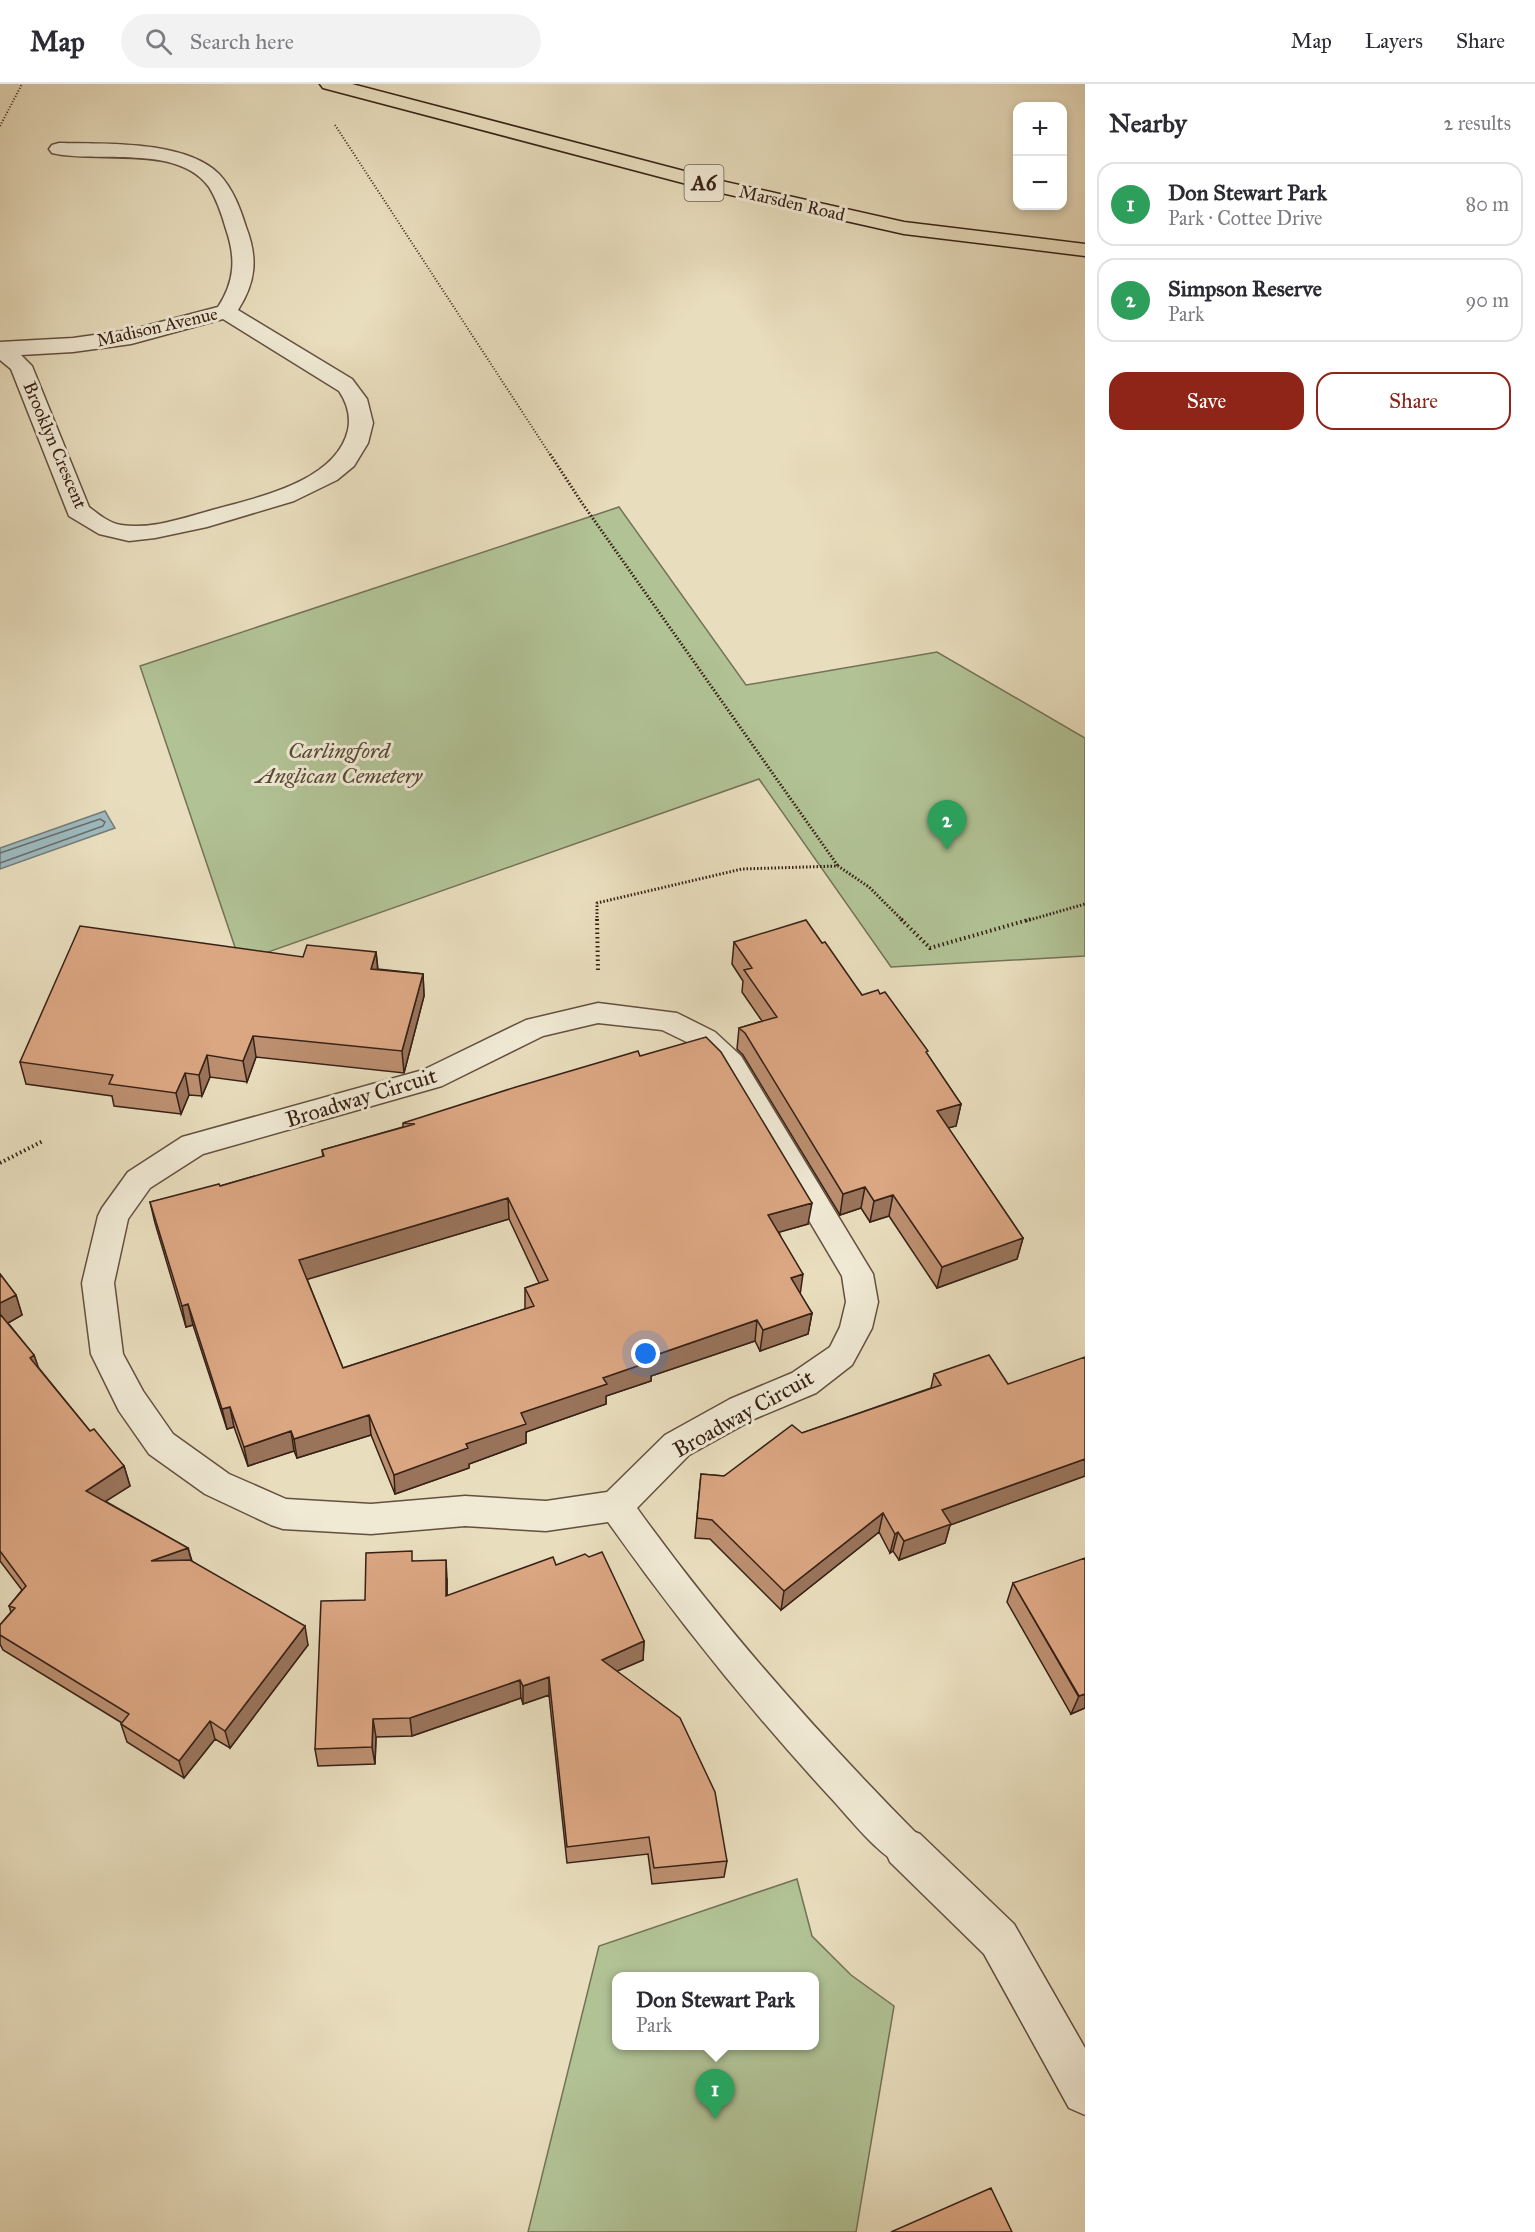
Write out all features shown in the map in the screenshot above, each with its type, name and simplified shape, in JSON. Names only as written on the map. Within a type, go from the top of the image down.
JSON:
[{"type":"highway","name":"Marsden Road","points":[[330,84],[724,188],[904,228],[1085,250]]},
{"type":"street","name":"Madison Avenue","points":[[1,349],[73,345],[131,337],[226,312],[240,291],[245,272],[243,247],[222,192],[207,174],[183,162],[153,153],[59,149]]},
{"type":"street","name":"Brooklyn Crescent","points":[[1,349],[21,366],[78,511],[90,520],[118,532],[149,531],[193,523],[265,503],[318,482],[346,460],[361,435],[361,410],[346,385],[226,312]]},
{"type":"street","points":[[905,1848],[999,1939],[1085,2092]]},
{"type":"lane","name":"Broadway Circuit","points":[[598,1013],[667,1020],[705,1040],[731,1064],[857,1274],[862,1302],[856,1328],[841,1356],[804,1383],[742,1409],[677,1445],[616,1506],[546,1516],[465,1510],[371,1519],[283,1514],[217,1484],[161,1444],[131,1401],[107,1354],[98,1283],[113,1216],[139,1180],[193,1145],[432,1078],[536,1027],[598,1013]]},
{"type":"lane","points":[[616,1506],[684,1600],[741,1669],[837,1780],[905,1848]]},
{"type":"path","points":[[0,126],[22,84]]},
{"type":"path","points":[[330,116],[582,503],[838,866],[869,887],[930,948],[1085,904]]},
{"type":"path","points":[[598,1013],[597,903],[742,869],[838,866]]},
{"type":"path","points":[[0,1163],[43,1141]]},
{"type":"green space","name":"Carlingford Anglican Cemetery","points":[[619,507],[746,685],[937,652],[1085,738],[1085,956],[891,967],[759,779],[240,962],[140,666]]},
{"type":"green space","points":[[797,1879],[812,1936],[851,1975],[894,2006],[856,2232],[528,2232],[599,1946]]},
{"type":"water","points":[[105,811],[115,828],[0,869],[0,848]]},
{"type":"building","points":[[806,920],[822,943],[825,942],[862,995],[878,990],[880,994],[885,992],[928,1051],[926,1052],[961,1104],[937,1111],[1023,1238],[942,1267],[893,1195],[874,1201],[865,1187],[843,1194],[745,1033],[739,1028],[777,1017],[744,970],[752,968],[734,942]]},
{"type":"building","points":[[80,926],[303,957],[307,945],[376,952],[371,969],[423,974],[402,1051],[253,1036],[243,1061],[207,1055],[199,1075],[185,1073],[176,1093],[109,1084],[113,1075],[20,1062]]},
{"type":"building","points":[[706,1037],[721,1052],[812,1203],[768,1215],[803,1274],[791,1278],[812,1313],[763,1330],[757,1320],[650,1357],[652,1361],[603,1378],[607,1384],[521,1413],[526,1424],[466,1444],[468,1448],[394,1475],[369,1415],[294,1439],[291,1431],[244,1447],[230,1407],[222,1409],[188,1304],[182,1306],[150,1202],[219,1184],[220,1186],[324,1156],[322,1150],[415,1124],[403,1123],[516,1087],[638,1051],[640,1056]],"holes":[[[508,1198],[548,1280],[525,1288],[534,1306],[343,1368],[299,1260]]]},
{"type":"building","points":[[0,1274],[16,1295],[0,1303]]},
{"type":"building","points":[[0,1314],[34,1355],[30,1358],[90,1431],[94,1429],[124,1466],[86,1491],[188,1548],[151,1561],[190,1560],[305,1626],[225,1731],[210,1721],[179,1761],[121,1724],[129,1714],[0,1635],[0,1625],[15,1608],[9,1606],[26,1586],[0,1551]]},
{"type":"building","points":[[989,1355],[1008,1384],[1085,1357],[1085,1459],[942,1510],[951,1524],[904,1541],[898,1532],[895,1534],[883,1513],[784,1591],[712,1520],[697,1518],[701,1474],[724,1476],[792,1425],[802,1433],[941,1385],[934,1374]]},
{"type":"building","points":[[412,1551],[412,1561],[446,1560],[446,1596],[553,1557],[556,1565],[585,1554],[589,1557],[602,1552],[644,1641],[602,1660],[680,1718],[715,1792],[727,1861],[654,1868],[649,1837],[567,1847],[549,1677],[523,1686],[520,1680],[410,1718],[373,1719],[372,1747],[315,1749],[321,1601],[365,1600],[366,1553]]},
{"type":"building","points":[[1085,1558],[1085,1694],[1079,1696],[1013,1583]]},
{"type":"building","points":[[991,2188],[1012,2232],[891,2232]]},
{"type":"place","name":"Simpson Reserve","points":[[947,850]]},
{"type":"place","name":"Don Stewart Park","points":[[715,2119]]}]
